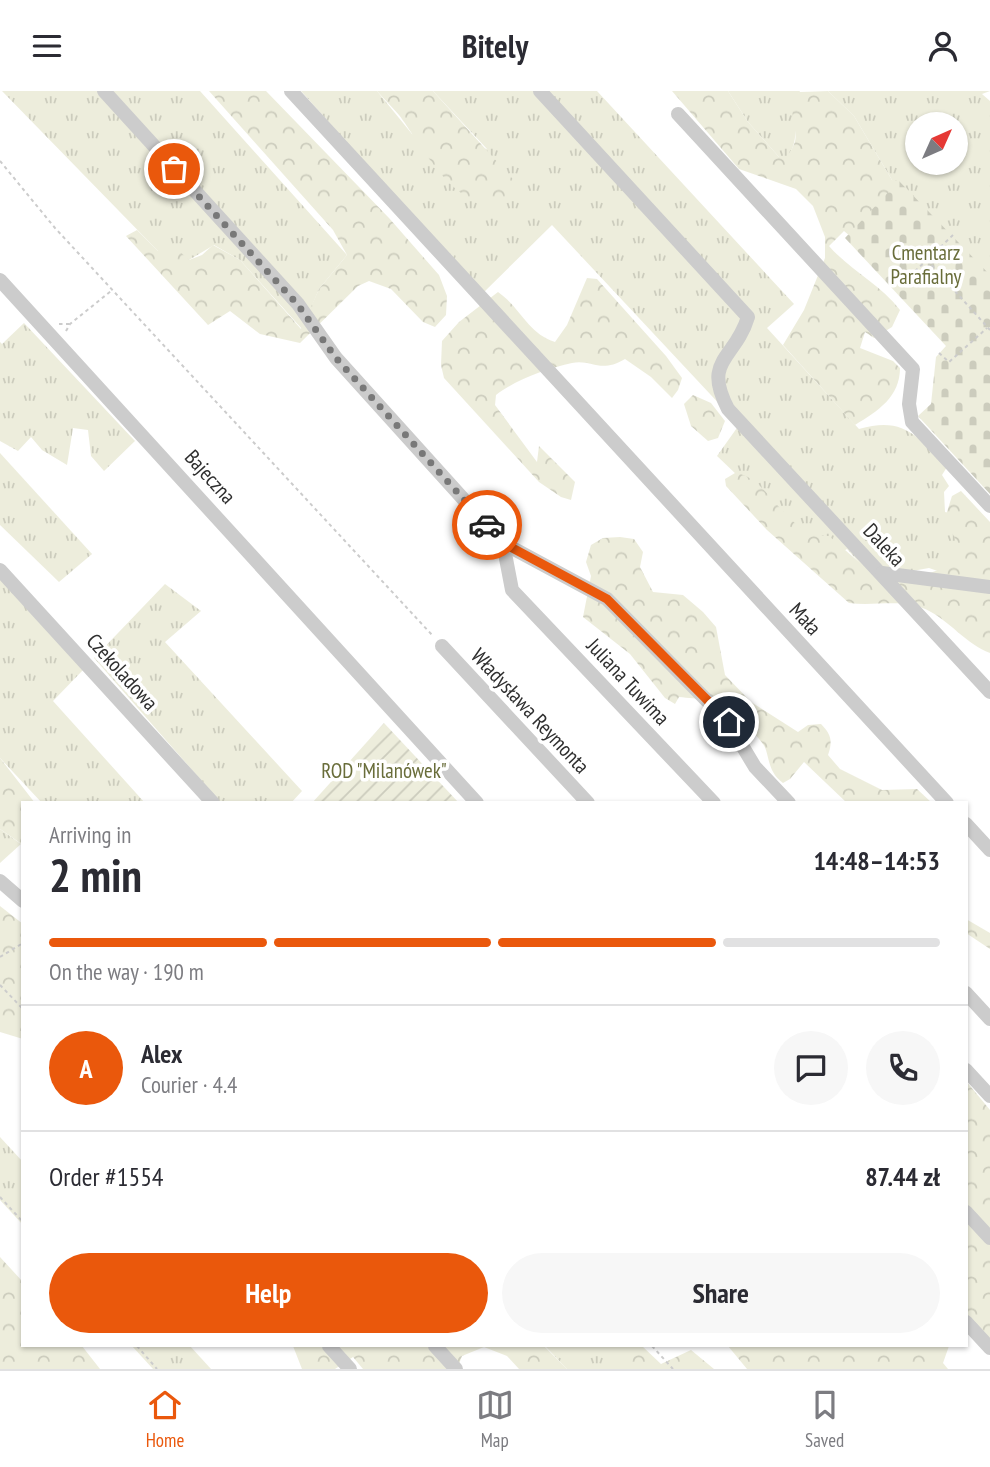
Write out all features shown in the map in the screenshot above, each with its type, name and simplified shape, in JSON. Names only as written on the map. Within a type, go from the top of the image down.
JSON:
[{"type":"street","points":[[104,91],[298,305],[336,358],[503,543],[607,599],[729,722],[755,767],[787,801]]},
{"type":"street","name":"Mała","points":[[291,91],[945,801]]},
{"type":"street","name":"Daleka","points":[[540,91],[748,317],[742,337],[723,357],[716,387],[728,409],[990,692]]},
{"type":"street","points":[[678,114],[914,369],[909,404],[912,422],[990,506]]},
{"type":"street","name":"Bajeczna","points":[[0,280],[475,801]]},
{"type":"street","name":"Juliana Tuwima","points":[[503,543],[512,590],[712,801]]},
{"type":"street","name":"Czekoladowa","points":[[0,569],[211,801]]},
{"type":"street","points":[[881,573],[990,587]]},
{"type":"street","name":"Władysława Reymonta","points":[[442,646],[585,801]]},
{"type":"street","points":[[968,826],[990,850]]},
{"type":"street","points":[[0,881],[21,899]]},
{"type":"street","points":[[968,995],[990,1019]]},
{"type":"street","points":[[968,1072],[990,1095]]},
{"type":"street","points":[[968,1214],[990,1238]]},
{"type":"street","points":[[968,1324],[990,1348]]},
{"type":"street","points":[[329,1347],[350,1369]]},
{"type":"street","points":[[436,1347],[456,1369]]},
{"type":"path","points":[[0,161],[55,228],[442,646]]},
{"type":"path","points":[[910,276],[953,235]]},
{"type":"path","points":[[927,260],[989,328],[948,362],[939,353]]},
{"type":"path","points":[[64,349],[64,335],[70,324],[113,290]]},
{"type":"path","points":[[0,957],[21,944]]},
{"type":"path","points":[[0,985],[21,1007]]},
{"type":"path","points":[[0,1197],[21,1220]]},
{"type":"path","points":[[138,1347],[157,1369]]},
{"type":"path","points":[[653,1347],[673,1369]]},
{"type":"green space","points":[[2,91],[200,91],[347,255],[319,289],[302,329],[240,260],[214,245],[189,260],[158,251]]},
{"type":"green space","points":[[209,91],[266,91],[389,218],[439,275],[447,296],[446,315],[435,327],[423,322],[391,289],[369,281],[358,286],[300,343],[260,334],[230,311],[208,325],[126,236],[137,230],[158,251],[173,245],[189,260],[202,255],[213,245],[240,260],[301,329],[319,289],[347,255],[333,230]]},
{"type":"green space","points":[[301,91],[377,91],[412,134],[487,149],[433,91],[597,91],[794,304],[767,328],[859,429],[888,425],[899,427],[918,438],[947,467],[942,475],[949,486],[944,492],[945,512],[957,515],[990,563],[952,576],[929,568],[873,578],[847,549],[827,561],[717,456],[739,425],[552,225],[482,294]]},
{"type":"green space","points":[[377,91],[433,91],[520,187],[501,200],[483,202],[466,196],[435,166],[399,115]]},
{"type":"green space","points":[[672,91],[728,91],[748,122],[779,157],[787,156],[795,143],[793,108],[799,92],[828,91],[854,116],[892,180],[899,181],[948,230],[858,243],[844,231],[829,246],[900,310],[892,327],[874,338],[865,332],[860,348],[893,361],[900,368],[899,378],[886,402],[855,425],[783,345],[804,310],[825,258],[825,237],[813,206],[796,189],[739,169]]},
{"type":"green space","points":[[728,91],[800,91],[795,108],[795,141],[787,157],[779,157],[748,122]]},
{"type":"green space","points":[[828,91],[990,91],[982,94],[990,101],[990,276],[892,180],[854,116]]},
{"type":"green space","name":"Cmentarz Parafialny","points":[[899,181],[990,275],[990,494],[918,416],[931,404],[936,357],[946,346],[845,238]]},
{"type":"green space","points":[[587,278],[597,279],[666,356],[682,378],[672,398],[651,377],[625,359],[603,366],[579,362],[532,375],[496,395],[495,405],[537,462],[539,446],[575,482],[571,500],[561,497],[539,482],[444,378],[441,365],[442,341],[459,322],[498,292],[531,327],[555,342],[567,325]]},
{"type":"green space","points":[[24,323],[135,441],[104,471],[91,456],[88,430],[73,428],[67,465],[42,450],[31,437],[18,451],[0,441],[0,342],[2,344]]},
{"type":"green space","points":[[693,395],[711,403],[725,421],[718,438],[708,441],[691,426],[684,404]]},
{"type":"green space","points":[[0,453],[92,554],[59,582],[0,525]]},
{"type":"green space","points":[[735,473],[748,477],[759,485],[800,527],[814,534],[829,536],[860,563],[924,575],[947,567],[962,553],[945,518],[952,496],[961,491],[990,522],[990,653],[921,607],[849,603],[767,530],[726,486],[725,479]]},
{"type":"green space","points":[[603,538],[634,539],[643,552],[640,567],[653,592],[683,595],[703,612],[716,627],[725,675],[751,702],[798,732],[808,725],[821,724],[830,738],[828,755],[840,769],[882,790],[917,789],[930,801],[845,801],[804,762],[790,779],[783,783],[773,772],[766,750],[757,736],[731,714],[704,700],[679,697],[675,704],[665,698],[630,654],[583,617],[591,576],[586,562],[591,545]]},
{"type":"green space","points":[[0,575],[84,669],[53,701],[143,801],[40,801],[0,758]]},
{"type":"green space","points":[[165,584],[201,611],[165,642],[302,791],[293,801],[219,801],[94,658]]},
{"type":"green space","name":"ROD \"Milanówek\"","points":[[384,723],[457,801],[314,801]]},
{"type":"green space","points":[[0,758],[33,801],[21,801],[21,844],[0,829]]},
{"type":"green space","points":[[0,829],[21,844],[0,863]]},
{"type":"green space","points":[[0,906],[21,922],[21,1038],[0,1032]]},
{"type":"green space","points":[[968,920],[990,933],[990,949],[968,934]]},
{"type":"green space","points":[[968,1083],[990,1110],[990,1342],[968,1317]]},
{"type":"green space","points":[[0,1137],[21,1160],[21,1223],[0,1200]]},
{"type":"green space","points":[[0,1257],[21,1280],[21,1347],[83,1347],[100,1369],[0,1369]]},
{"type":"green space","points":[[133,1347],[191,1347],[211,1369],[153,1369]]},
{"type":"green space","points":[[293,1347],[484,1347],[462,1356],[457,1369],[363,1369],[353,1357],[335,1369],[302,1369]]},
{"type":"green space","points":[[484,1347],[545,1347],[567,1369],[519,1369],[507,1356]]},
{"type":"green space","points":[[546,1347],[618,1347],[637,1369],[567,1369]]},
{"type":"green space","points":[[608,1347],[643,1347],[661,1364],[691,1350],[714,1369],[621,1369]]},
{"type":"green space","points":[[729,1347],[949,1347],[943,1363],[948,1369],[747,1369]]},
{"type":"way so far","points":[[174,169],[298,305],[336,358],[487,525]]},
{"type":"route","points":[[487,525],[503,543],[607,599],[729,722]]}]
